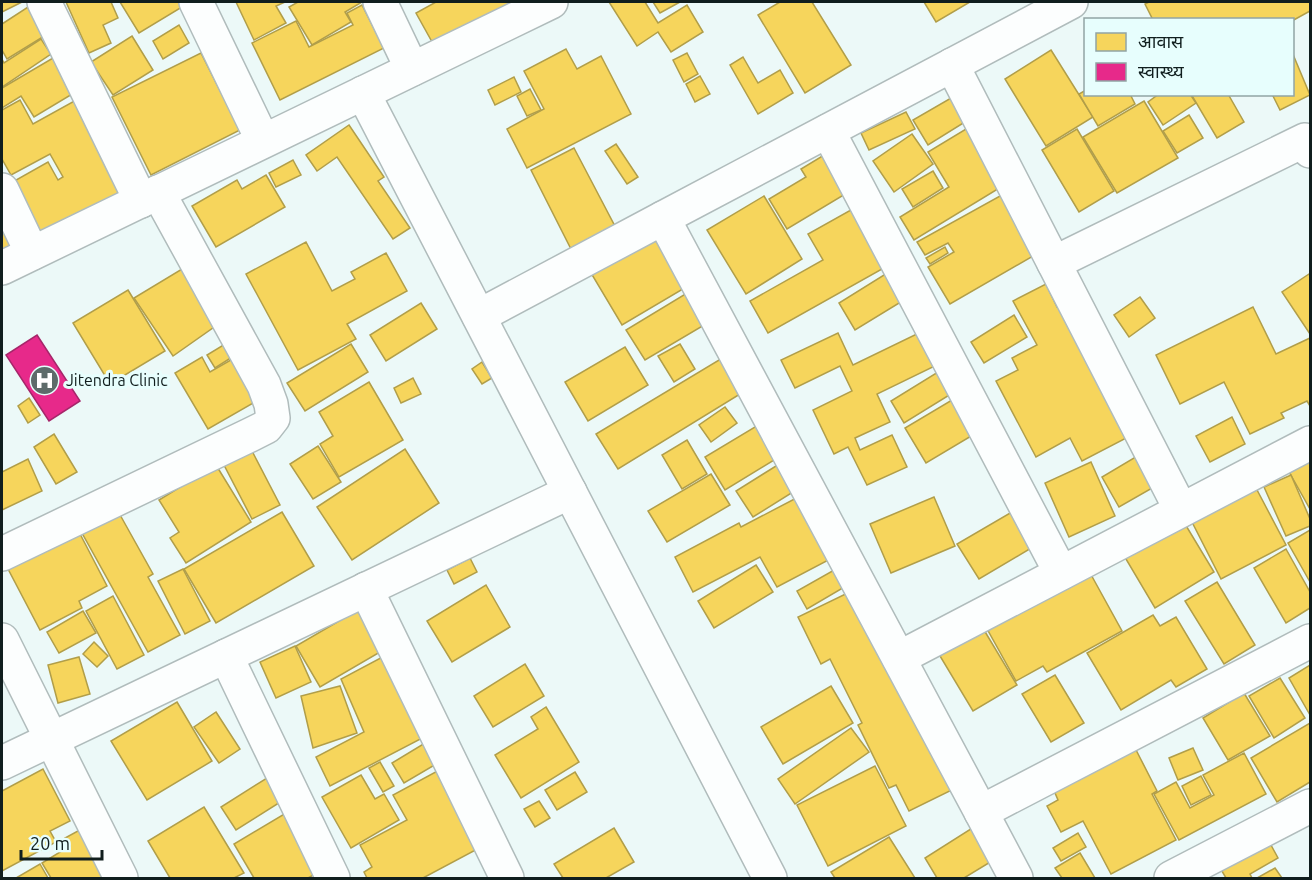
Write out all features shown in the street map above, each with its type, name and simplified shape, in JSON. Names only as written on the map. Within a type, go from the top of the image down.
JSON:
[{"type":"street","points":[[2,554],[266,427],[273,418],[264,385],[150,196],[44,2]]},
{"type":"street","points":[[196,2],[263,141]]},
{"type":"street","points":[[380,2],[412,69]]},
{"type":"street","points":[[2,268],[551,2]]},
{"type":"street","points":[[479,316],[1071,2]]},
{"type":"street","points":[[952,65],[1181,510]]},
{"type":"street","points":[[363,93],[771,879]]},
{"type":"street","points":[[828,131],[1060,573]]},
{"type":"street","points":[[1054,263],[1309,142]]},
{"type":"street","points":[[2,190],[32,253]]},
{"type":"street","points":[[663,218],[1016,879]]},
{"type":"street","points":[[899,658],[1311,443]]},
{"type":"street","points":[[2,763],[570,492]]},
{"type":"street","points":[[366,589],[507,879]]},
{"type":"street","points":[[2,640],[121,879]]},
{"type":"street","points":[[981,812],[1311,641]]},
{"type":"street","points":[[226,656],[333,879]]},
{"type":"street","points":[[1171,879],[1311,806]]},
{"type":"building: आवास","points":[[2,2],[22,2],[2,12]]},
{"type":"building: आवास","points":[[66,2],[111,2],[118,18],[103,25],[111,43],[89,53]]},
{"type":"building: आवास","points":[[120,2],[179,2],[182,7],[139,33]]},
{"type":"building: आवास","points":[[236,2],[285,2],[276,6],[286,23],[254,40]]},
{"type":"building: आवास","points":[[298,2],[362,2],[345,12],[351,22],[312,45],[289,7]]},
{"type":"building: आवास","points":[[436,2],[519,2],[436,49],[416,13]]},
{"type":"building: आवास","points":[[609,2],[645,2],[658,23],[687,5],[703,32],[671,52],[658,32],[637,46]]},
{"type":"building: आवास","points":[[653,2],[680,2],[660,13]]},
{"type":"building: आवास","points":[[780,2],[812,2],[851,65],[805,93],[758,15]]},
{"type":"building: आवास","points":[[924,2],[970,2],[936,22]]},
{"type":"building: आवास","points":[[1149,2],[1310,2],[1310,11],[1294,20],[1294,18],[1152,18],[1145,4]]},
{"type":"building: आवास","points":[[362,5],[384,48],[280,100],[252,43],[296,21],[309,47],[353,25],[347,13]]},
{"type":"building: आवास","points":[[28,7],[46,35],[7,59],[2,50],[2,24]]},
{"type":"building: आवास","points":[[179,25],[189,43],[163,59],[153,41]]},
{"type":"building: आवास","points":[[132,36],[153,70],[113,95],[91,62]]},
{"type":"building: आवास","points":[[41,39],[51,54],[2,87],[2,59],[4,63]]},
{"type":"building: आवास","points":[[566,49],[577,69],[601,56],[631,114],[527,168],[507,129],[544,109],[524,71]]},
{"type":"building: आवास","points":[[1051,50],[1093,117],[1046,146],[1005,79]]},
{"type":"building: आवास","points":[[201,53],[240,130],[151,175],[112,97]]},
{"type":"building: आवास","points":[[687,53],[698,74],[684,82],[673,60]]},
{"type":"building: आवास","points":[[743,57],[758,83],[780,70],[793,93],[758,114],[730,65]]},
{"type":"building: आवास","points":[[1294,57],[1310,95],[1280,110],[1273,96],[1294,96]]},
{"type":"building: आवास","points":[[53,58],[74,93],[34,117],[21,96],[2,108],[2,88]]},
{"type":"building: आवास","points":[[700,76],[710,94],[695,102],[686,84]]},
{"type":"building: आवास","points":[[514,77],[521,92],[495,105],[488,90]]},
{"type":"building: आवास","points":[[530,89],[541,110],[527,116],[517,96]]},
{"type":"building: आवास","points":[[1084,91],[1084,96],[1131,96],[1135,104],[1098,126],[1079,94]]},
{"type":"building: आवास","points":[[958,94],[973,117],[928,145],[913,120]]},
{"type":"building: आवास","points":[[1156,96],[1191,96],[1196,103],[1163,125],[1148,102]]},
{"type":"building: आवास","points":[[1192,96],[1229,96],[1244,122],[1217,138]]},
{"type":"building: आवास","points":[[78,99],[125,190],[39,237],[9,184],[48,162],[58,180],[63,177],[50,154],[11,175],[2,159],[2,110],[20,100],[33,124]]},
{"type":"building: आवास","points":[[1144,101],[1178,158],[1117,193],[1083,137]]},
{"type":"building: आवास","points":[[906,112],[915,129],[869,150],[861,133]]},
{"type":"building: आवास","points":[[1189,115],[1203,138],[1177,153],[1163,131]]},
{"type":"building: आवास","points":[[349,125],[384,177],[378,181],[410,228],[393,239],[337,157],[317,171],[306,155]]},
{"type":"building: आवास","points":[[971,126],[1006,184],[914,240],[900,217],[949,187],[928,152]]},
{"type":"building: आवास","points":[[1077,129],[1114,191],[1079,212],[1042,150]]},
{"type":"building: आवास","points":[[912,134],[933,164],[894,192],[873,161]]},
{"type":"building: आवास","points":[[616,144],[638,177],[627,184],[605,151]]},
{"type":"building: आवास","points":[[574,148],[618,232],[574,255],[531,170]]},
{"type":"building: आवास","points":[[829,152],[852,190],[787,229],[769,199],[806,177],[801,169]]},
{"type":"building: आवास","points":[[293,160],[301,175],[276,187],[269,173]]},
{"type":"building: आवास","points":[[933,171],[943,188],[913,207],[902,189]]},
{"type":"building: आवास","points":[[266,175],[285,207],[216,247],[192,206],[237,180],[242,189]]},
{"type":"building: आवास","points":[[1009,191],[1040,252],[950,304],[928,267],[954,252],[948,243],[925,255],[917,242]]},
{"type":"building: आवास","points":[[764,196],[802,259],[746,294],[707,230]]},
{"type":"building: आवास","points":[[858,206],[891,264],[768,333],[750,301],[823,260],[808,234]]},
{"type":"building: आवास","points":[[2,219],[16,246],[2,254]]},
{"type":"building: आवास","points":[[658,234],[688,286],[622,325],[591,273]]},
{"type":"building: आवास","points":[[306,242],[332,291],[355,279],[351,272],[386,253],[407,291],[347,324],[356,339],[298,370],[246,274]]},
{"type":"building: आवास","points":[[945,247],[948,253],[930,264],[926,258]]},
{"type":"building: आवास","points":[[182,269],[217,325],[173,356],[134,298]]},
{"type":"building: आवास","points":[[892,270],[909,297],[855,330],[839,303]]},
{"type":"building: आवास","points":[[1309,274],[1310,276],[1310,334],[1282,292]]},
{"type":"building: आवास","points":[[1046,284],[1057,307],[1068,301],[1134,434],[1082,461],[1070,438],[1036,457],[996,381],[1018,370],[1012,358],[1037,345],[1013,301]]},
{"type":"building: आवास","points":[[128,290],[165,351],[110,384],[73,323]]},
{"type":"building: आवास","points":[[692,290],[711,321],[645,360],[626,330]]},
{"type":"building: आवास","points":[[1140,297],[1155,318],[1129,337],[1114,315]]},
{"type":"building: आवास","points":[[421,303],[437,329],[386,361],[370,335]]},
{"type":"building: आवास","points":[[1253,307],[1276,354],[1310,338],[1310,406],[1307,401],[1281,413],[1284,418],[1250,434],[1224,382],[1180,404],[1156,355]]},
{"type":"building: आवास","points":[[1014,315],[1027,337],[984,363],[971,342]]},
{"type":"building: आवास","points":[[923,331],[939,364],[877,394],[890,422],[855,438],[860,450],[892,435],[907,467],[867,485],[848,447],[834,454],[813,410],[852,391],[840,366],[795,388],[781,360],[838,333],[853,365]]},
{"type":"building: आवास","points":[[230,341],[237,354],[215,368],[207,355]]},
{"type":"building: आवास","points":[[351,344],[368,372],[305,411],[287,383]]},
{"type":"building: आवास","points":[[680,344],[695,369],[674,382],[658,356]]},
{"type":"building: आवास","points":[[625,347],[648,385],[588,421],[565,382]]},
{"type":"building: आवास","points":[[202,357],[210,372],[236,357],[260,399],[208,429],[175,373]]},
{"type":"building: आवास","points":[[724,357],[745,391],[618,469],[596,434]]},
{"type":"building: आवास","points":[[482,362],[492,378],[482,384],[472,369]]},
{"type":"building: आवास","points":[[938,372],[951,394],[904,423],[891,401]]},
{"type":"building: आवास","points":[[413,378],[421,394],[401,403],[394,388]]},
{"type":"building: आवास","points":[[369,382],[403,440],[339,477],[320,444],[333,436],[319,412]]},
{"type":"building: आवास","points":[[957,397],[978,432],[926,463],[905,428]]},
{"type":"building: आवास","points":[[29,398],[40,415],[28,423],[18,406]]},
{"type":"building: आवास","points":[[725,407],[737,423],[711,442],[699,425]]},
{"type":"building: आवास","points":[[1232,417],[1245,444],[1210,462],[1196,436]]},
{"type":"building: आवास","points":[[765,421],[784,454],[725,490],[705,457]]},
{"type":"building: आवास","points":[[54,434],[77,472],[56,484],[34,447]]},
{"type":"building: आवास","points":[[687,440],[707,474],[682,489],[662,455]]},
{"type":"building: आवास","points":[[318,446],[341,482],[313,499],[290,464]]},
{"type":"building: आवास","points":[[405,449],[439,503],[352,560],[317,507]]},
{"type":"building: आवास","points":[[252,451],[280,505],[252,519],[224,465]]},
{"type":"building: आवास","points":[[1144,452],[1161,483],[1119,507],[1102,477]]},
{"type":"building: आवास","points":[[1310,457],[1310,509],[1288,470]]},
{"type":"building: आवास","points":[[28,459],[42,491],[2,510],[2,472]]},
{"type":"building: आवास","points":[[784,461],[801,487],[753,517],[736,491]]},
{"type":"building: आवास","points":[[1091,462],[1115,516],[1069,537],[1045,483]]},
{"type":"building: आवास","points":[[216,465],[251,522],[186,563],[170,538],[179,532],[159,500]]},
{"type":"building: आवास","points":[[711,474],[730,505],[667,542],[648,511]]},
{"type":"building: आवास","points":[[1291,475],[1310,519],[1310,526],[1286,536],[1264,487]]},
{"type":"building: आवास","points":[[1256,488],[1286,545],[1221,579],[1192,522]]},
{"type":"building: आवास","points":[[804,494],[838,555],[777,587],[760,557],[693,592],[675,557],[739,523],[741,527]]},
{"type":"building: आवास","points":[[934,497],[955,546],[891,573],[870,524]]},
{"type":"building: आवास","points":[[1017,509],[1038,544],[979,579],[957,544]]},
{"type":"building: आवास","points":[[282,512],[314,566],[216,623],[184,569]]},
{"type":"building: आवास","points":[[119,513],[153,574],[148,577],[180,635],[148,652],[82,533]]},
{"type":"building: आवास","points":[[1182,519],[1214,572],[1155,608],[1123,554]]},
{"type":"building: आवास","points":[[78,530],[107,586],[79,601],[82,608],[40,630],[7,567]]},
{"type":"building: आवास","points":[[1310,530],[1310,582],[1288,543]]},
{"type":"building: आवास","points":[[1286,549],[1310,592],[1310,608],[1286,623],[1254,568]]},
{"type":"building: आवास","points":[[470,558],[477,572],[454,584],[447,570]]},
{"type":"building: आवास","points":[[756,565],[773,592],[714,628],[698,601]]},
{"type":"building: आवास","points":[[843,565],[853,582],[807,609],[797,591]]},
{"type":"building: आवास","points":[[183,569],[210,621],[185,634],[158,581]]},
{"type":"building: आवास","points":[[1089,571],[1122,631],[1047,672],[1043,666],[1016,681],[986,627]]},
{"type":"building: आवास","points":[[1217,582],[1255,645],[1224,664],[1185,601]]},
{"type":"building: आवास","points":[[486,585],[510,627],[452,662],[427,621]]},
{"type":"building: आवास","points":[[860,587],[960,786],[909,811],[896,785],[889,788],[858,725],[862,723],[830,659],[821,664],[798,617]]},
{"type":"building: आवास","points":[[113,596],[144,655],[117,669],[86,611]]},
{"type":"building: आवास","points":[[363,607],[387,648],[320,687],[296,646]]},
{"type":"building: आवास","points":[[83,611],[96,633],[59,653],[47,632]]},
{"type":"building: आवास","points":[[1153,615],[1160,626],[1176,617],[1207,669],[1176,687],[1171,680],[1121,710],[1087,653]]},
{"type":"building: आवास","points":[[981,625],[1017,685],[973,711],[937,651]]},
{"type":"building: आवास","points":[[94,642],[108,656],[97,667],[83,654]]},
{"type":"building: आवास","points":[[295,646],[311,682],[276,698],[260,662]]},
{"type":"building: आवास","points":[[390,653],[432,733],[330,786],[316,757],[364,732],[341,679]]},
{"type":"building: आवास","points":[[79,657],[90,694],[58,703],[48,665]]},
{"type":"building: आवास","points":[[525,664],[544,696],[493,727],[474,696]]},
{"type":"building: आवास","points":[[1310,665],[1310,715],[1289,678]]},
{"type":"building: आवास","points":[[1055,675],[1084,723],[1051,742],[1022,694]]},
{"type":"building: आवास","points":[[1280,678],[1305,718],[1274,738],[1249,696]]},
{"type":"building: आवास","points":[[340,686],[357,733],[313,748],[301,696]]},
{"type":"building: आवास","points":[[831,686],[853,723],[783,764],[761,727]]},
{"type":"building: आवास","points":[[1244,693],[1270,736],[1228,760],[1203,718]]},
{"type":"building: आवास","points":[[177,702],[212,761],[147,800],[111,741]]},
{"type":"building: आवास","points":[[546,707],[579,762],[521,798],[495,755],[538,729],[531,717]]},
{"type":"building: आवास","points":[[216,712],[240,749],[219,763],[194,727]]},
{"type":"building: आवास","points":[[1310,723],[1310,782],[1277,802],[1251,758]]},
{"type":"building: आवास","points":[[851,728],[869,752],[795,804],[778,779]]},
{"type":"building: आवास","points":[[425,743],[438,763],[404,783],[392,763]]},
{"type":"building: आवास","points":[[1133,744],[1157,791],[1152,794],[1176,840],[1111,874],[1083,821],[1061,832],[1047,806],[1058,800],[1052,786]]},
{"type":"building: आवास","points":[[1193,748],[1203,770],[1178,780],[1169,758]]},
{"type":"building: आवास","points":[[1244,753],[1266,794],[1179,840],[1154,794],[1176,782],[1190,808],[1214,795],[1203,775]]},
{"type":"building: आवास","points":[[380,762],[394,786],[383,792],[369,768]]},
{"type":"building: आवास","points":[[875,766],[906,826],[828,866],[797,805]]},
{"type":"building: आवास","points":[[443,768],[485,845],[423,878],[367,878],[364,872],[372,867],[360,845],[407,820],[393,795]]},
{"type":"building: आवास","points":[[43,769],[70,821],[50,831],[56,842],[2,871],[2,791]]},
{"type":"building: आवास","points":[[575,772],[587,792],[557,810],[545,790]]},
{"type":"building: आवास","points":[[361,775],[375,799],[384,794],[399,820],[351,848],[322,797]]},
{"type":"building: आवास","points":[[1201,776],[1211,795],[1191,805],[1182,786]]},
{"type":"building: आवास","points":[[267,778],[282,801],[236,830],[221,807]]},
{"type":"building: आवास","points":[[539,801],[550,818],[535,827],[524,809]]},
{"type":"building: आवास","points":[[204,807],[244,873],[234,878],[170,878],[148,841]]},
{"type":"building: आवास","points":[[286,813],[321,871],[308,878],[254,878],[234,844]]},
{"type":"building: आवास","points":[[977,825],[997,858],[964,878],[937,878],[925,858]]},
{"type":"building: आवास","points":[[87,826],[116,878],[51,878],[42,863],[70,846],[65,838]]},
{"type":"building: आवास","points":[[614,828],[634,862],[606,878],[563,878],[554,864]]},
{"type":"building: आवास","points":[[1078,833],[1086,847],[1061,861],[1053,848]]},
{"type":"building: आवास","points":[[1265,834],[1278,858],[1250,874],[1252,878],[1226,878],[1216,861]]},
{"type":"building: आवास","points":[[889,837],[915,878],[835,878],[831,872]]},
{"type":"building: आवास","points":[[1080,853],[1095,878],[1062,878],[1055,868]]},
{"type":"building: आवास","points":[[40,864],[48,878],[16,878]]},
{"type":"building: आवास","points":[[1275,868],[1282,878],[1257,878]]},
{"type":"building: स्वास्थ्य","points":[[37,335],[80,401],[49,421],[6,355]]},
{"type":"place","name":"Jitendra Clinic","points":[[45,380]]}]
